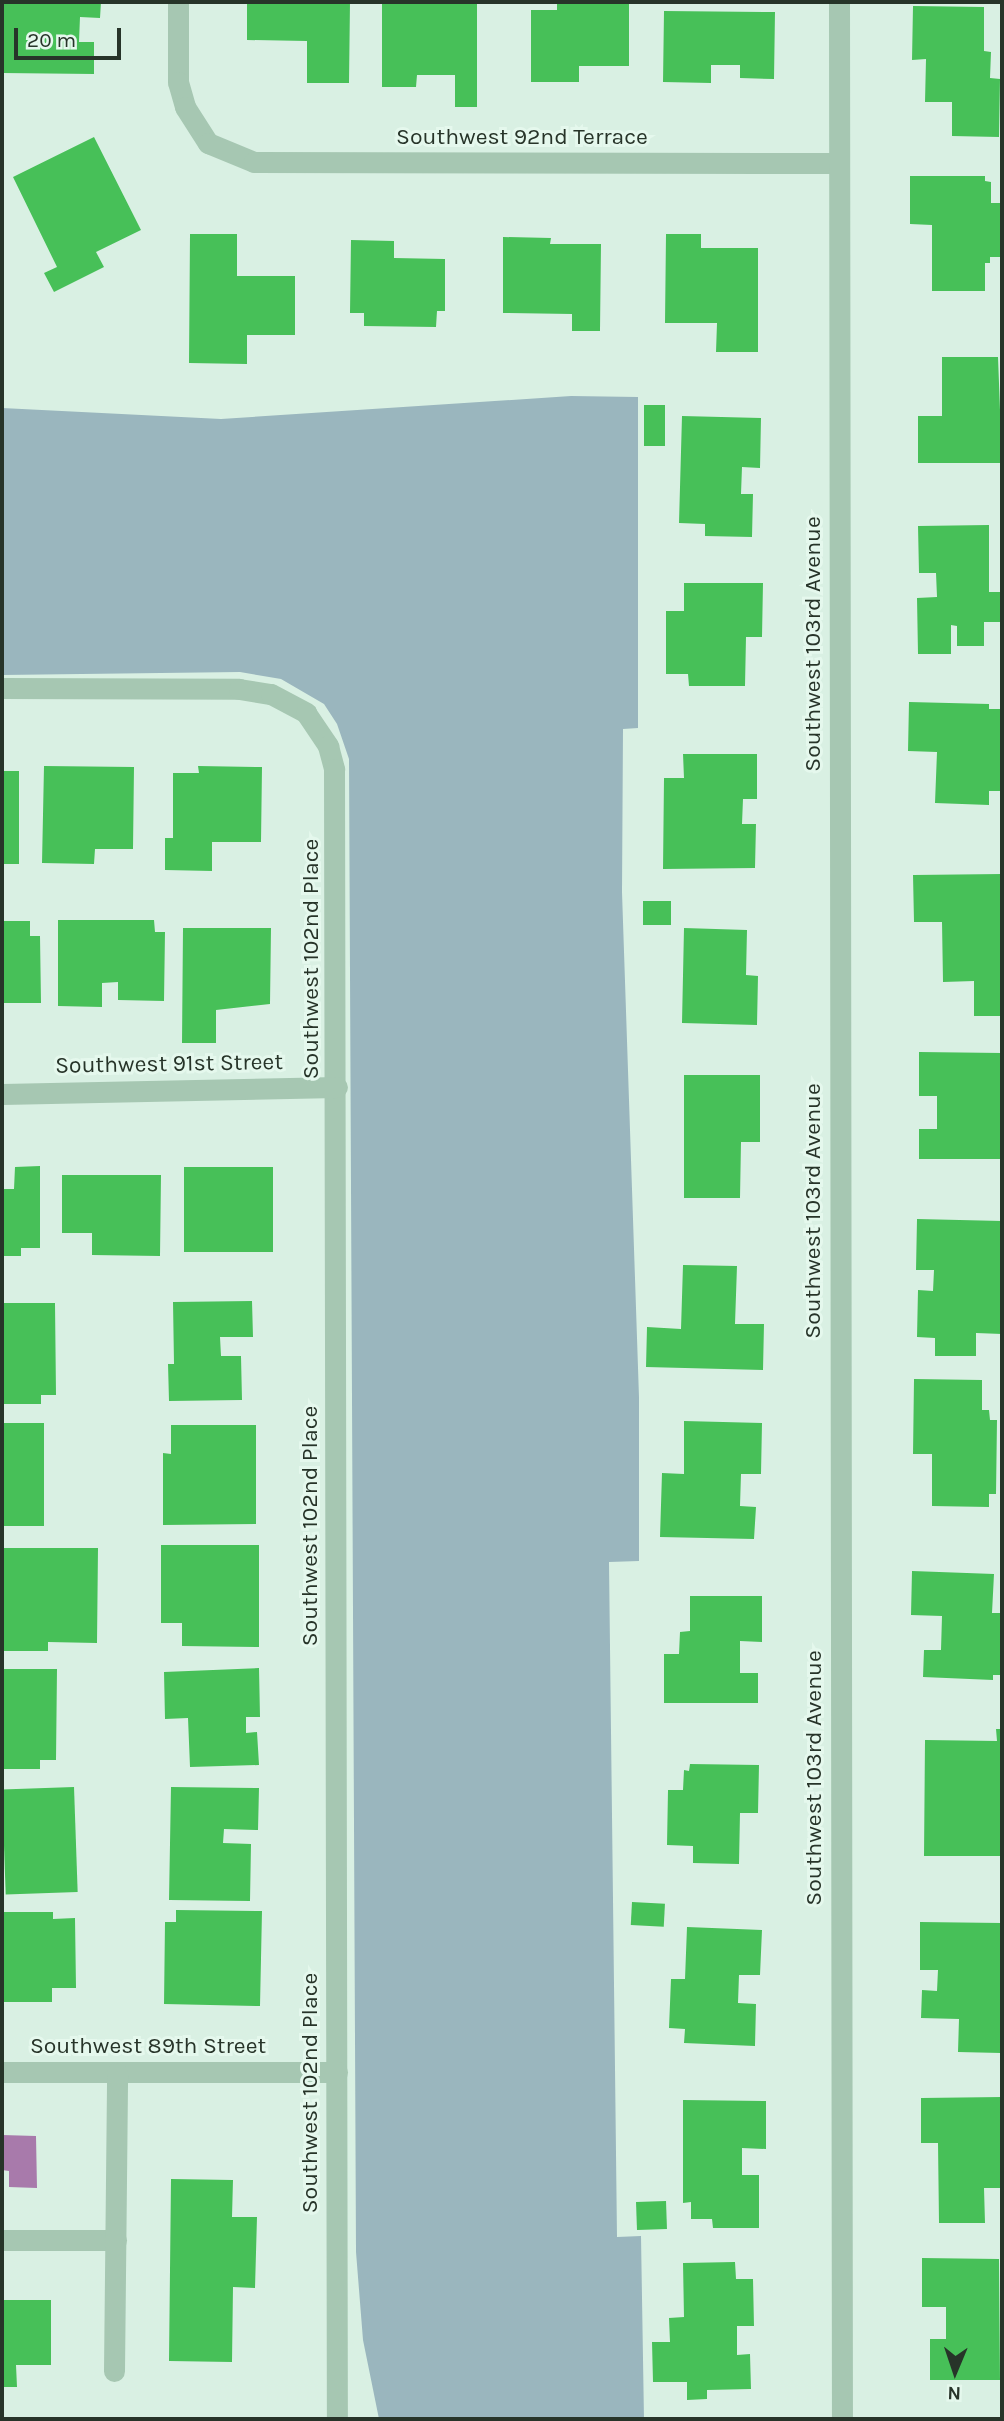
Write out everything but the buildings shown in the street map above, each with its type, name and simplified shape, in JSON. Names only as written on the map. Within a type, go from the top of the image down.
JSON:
[{"type":"street","name":"Southwest 92nd Terrace","points":[[178,2],[179,89],[189,115],[208,143],[238,158],[272,163],[839,163]]},
{"type":"street","name":"Southwest 103rd Avenue","points":[[839,2],[842,2419]]},
{"type":"street","name":"Southwest 102nd Place","points":[[2,688],[239,689],[271,694],[306,713],[331,757],[337,798],[337,2419]]},
{"type":"street","name":"Southwest 91st Street","points":[[2,1094],[337,1087]]},
{"type":"street","name":"Southwest 89th Street","points":[[2,2072],[337,2072]]},
{"type":"street","points":[[114,2371],[117,2073]]},
{"type":"street","points":[[2,2240],[116,2240]]},
{"type":"shaded area","points":[[571,396],[638,397],[638,728],[623,729],[622,892],[639,1397],[639,1561],[609,1562],[617,2237],[641,2236],[644,2419],[379,2419],[363,2340],[356,2252],[349,759],[337,724],[324,704],[281,679],[240,672],[2,675],[2,408],[221,419]]},
{"type":"shaded area","points":[[2,2135],[36,2136],[37,2188],[9,2187],[9,2171],[2,2170]]}]
